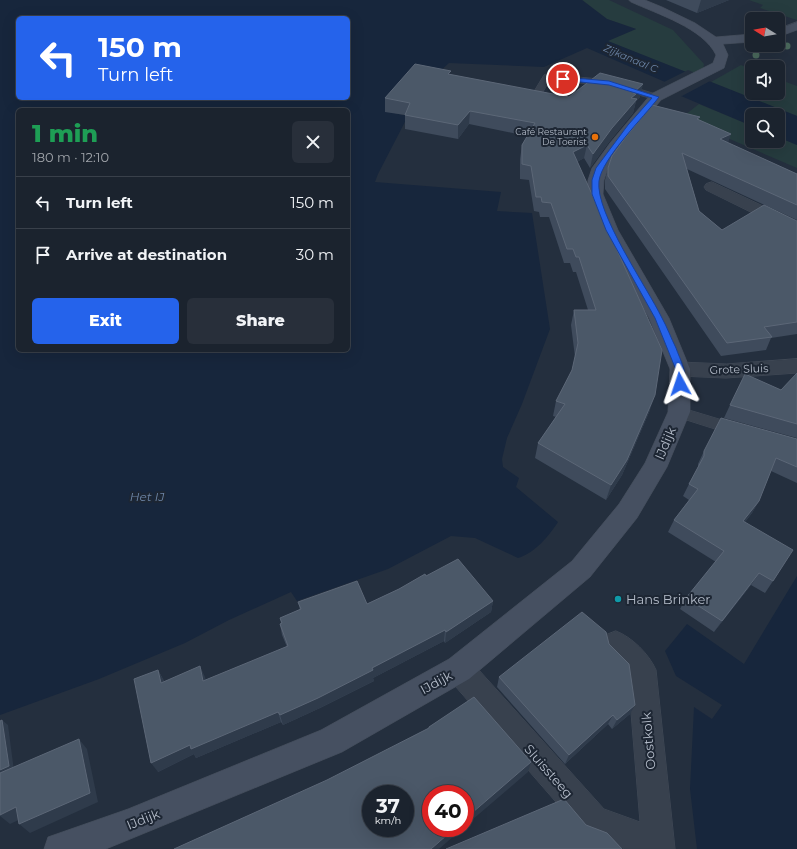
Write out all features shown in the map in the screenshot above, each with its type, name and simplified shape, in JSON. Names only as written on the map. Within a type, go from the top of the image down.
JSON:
[{"type":"street","points":[[635,0],[698,29],[720,48],[723,56],[718,65],[662,94],[630,126],[600,168],[596,180],[595,194],[610,230],[659,318],[680,370]]},
{"type":"street","points":[[785,30],[797,26]]},
{"type":"street","points":[[713,41],[745,39]]},
{"type":"street","points":[[712,187],[797,228]]},
{"type":"street","name":"Grote Sluis","points":[[680,370],[726,371],[797,366]]},
{"type":"street","name":"IJdijk","points":[[60,849],[128,825],[332,741],[459,669],[581,569],[628,512],[656,467],[679,412],[680,370]]},
{"type":"street","name":"Oostkolk","points":[[616,644],[642,670],[658,847]]},
{"type":"street","name":"Sluissteeg","points":[[459,669],[593,821],[658,847]]},
{"type":"lane","points":[[535,98],[547,77],[609,83],[662,94]]},
{"type":"lane","points":[[679,412],[748,433]]},
{"type":"green space","points":[[582,0],[609,0],[673,30],[704,64],[703,69],[698,73],[691,74],[607,41],[636,29],[607,19]]},
{"type":"green space","points":[[749,0],[797,0],[797,20],[785,16],[785,12],[772,12],[760,8],[763,5]]},
{"type":"green space","points":[[741,65],[745,66],[745,95],[711,82]]},
{"type":"green space","points":[[785,82],[797,86],[797,116],[785,111],[785,108],[777,108],[757,100],[785,100]]},
{"type":"green space","points":[[699,104],[745,123],[745,146],[681,118]]},
{"type":"green space","points":[[785,140],[797,145],[797,168],[751,148],[785,148]]},
{"type":"water","name":"Het IJ","points":[[0,0],[582,0],[607,19],[636,29],[608,41],[745,95],[745,100],[757,100],[777,108],[745,108],[745,123],[681,96],[688,92],[587,48],[544,67],[449,63],[430,80],[385,111],[408,116],[375,182],[501,192],[497,211],[532,213],[550,329],[522,404],[507,438],[502,459],[503,467],[519,478],[516,487],[558,522],[536,548],[518,558],[475,538],[451,536],[388,569],[297,601],[291,592],[229,620],[185,643],[99,679],[0,715]]},
{"type":"water","name":"Het IJ","points":[[785,111],[797,116],[797,145],[785,140]]},
{"type":"water","points":[[797,576],[797,849],[697,849],[690,789],[694,707],[712,719],[722,705],[676,676],[665,651],[687,624],[744,664]]},
{"type":"pier","points":[[688,70],[712,80],[682,96],[680,95],[684,92],[662,83]]},
{"type":"building","points":[[415,64],[451,71],[448,74],[569,97],[600,73],[643,84],[633,93],[636,94],[631,98],[637,99],[612,128],[593,154],[587,145],[573,152],[662,350],[655,395],[627,460],[611,485],[538,443],[565,404],[556,401],[572,370],[578,343],[574,310],[596,310],[579,257],[576,257],[573,249],[567,249],[551,203],[542,202],[541,197],[536,197],[531,166],[522,164],[522,145],[535,123],[470,111],[458,125],[405,115],[410,103],[385,98]]},
{"type":"building","points":[[652,105],[700,117],[697,119],[731,134],[720,139],[797,174],[797,205],[682,153],[699,211],[722,230],[764,205],[797,221],[797,322],[764,327],[772,337],[727,343],[608,176],[608,168],[612,156]]},
{"type":"building","points":[[797,373],[797,424],[730,405],[745,374],[781,390]]},
{"type":"building","points":[[721,418],[797,439],[797,467],[776,458],[759,501],[743,521],[793,550],[773,581],[759,573],[722,621],[686,598],[724,551],[674,520],[698,489],[689,484],[704,456],[704,451]]},
{"type":"building","points":[[458,559],[493,601],[446,632],[445,630],[372,668],[373,670],[318,698],[280,715],[278,712],[191,749],[190,745],[151,763],[134,679],[158,670],[161,683],[200,666],[203,681],[288,646],[280,624],[282,623],[280,618],[301,609],[298,602],[357,581],[367,604]]},
{"type":"building","points":[[582,612],[606,632],[609,644],[629,664],[635,705],[617,720],[613,715],[569,755],[499,677]]},
{"type":"building","points":[[474,697],[531,762],[474,811],[474,785],[422,785],[422,837],[445,837],[431,849],[174,849],[327,780],[429,728]]},
{"type":"building","points":[[2,720],[9,766],[0,770],[0,721]]},
{"type":"building","points":[[79,739],[90,793],[19,824],[16,807],[0,815],[0,773]]},
{"type":"building","points":[[564,799],[586,825],[607,833],[622,849],[446,849]]},
{"type":"place","name":"Café Restaurant De Toerist","points":[[595,137]]},
{"type":"place","name":"Hans Brinker","points":[[618,599]]},
{"type":"route","points":[[563,79],[609,83],[656,97],[630,126],[600,168],[596,180],[595,194],[610,230],[659,318],[680,370],[680,384]]},
{"type":"water label","name":"Zijkanaal C","points":[[631,58]]}]
